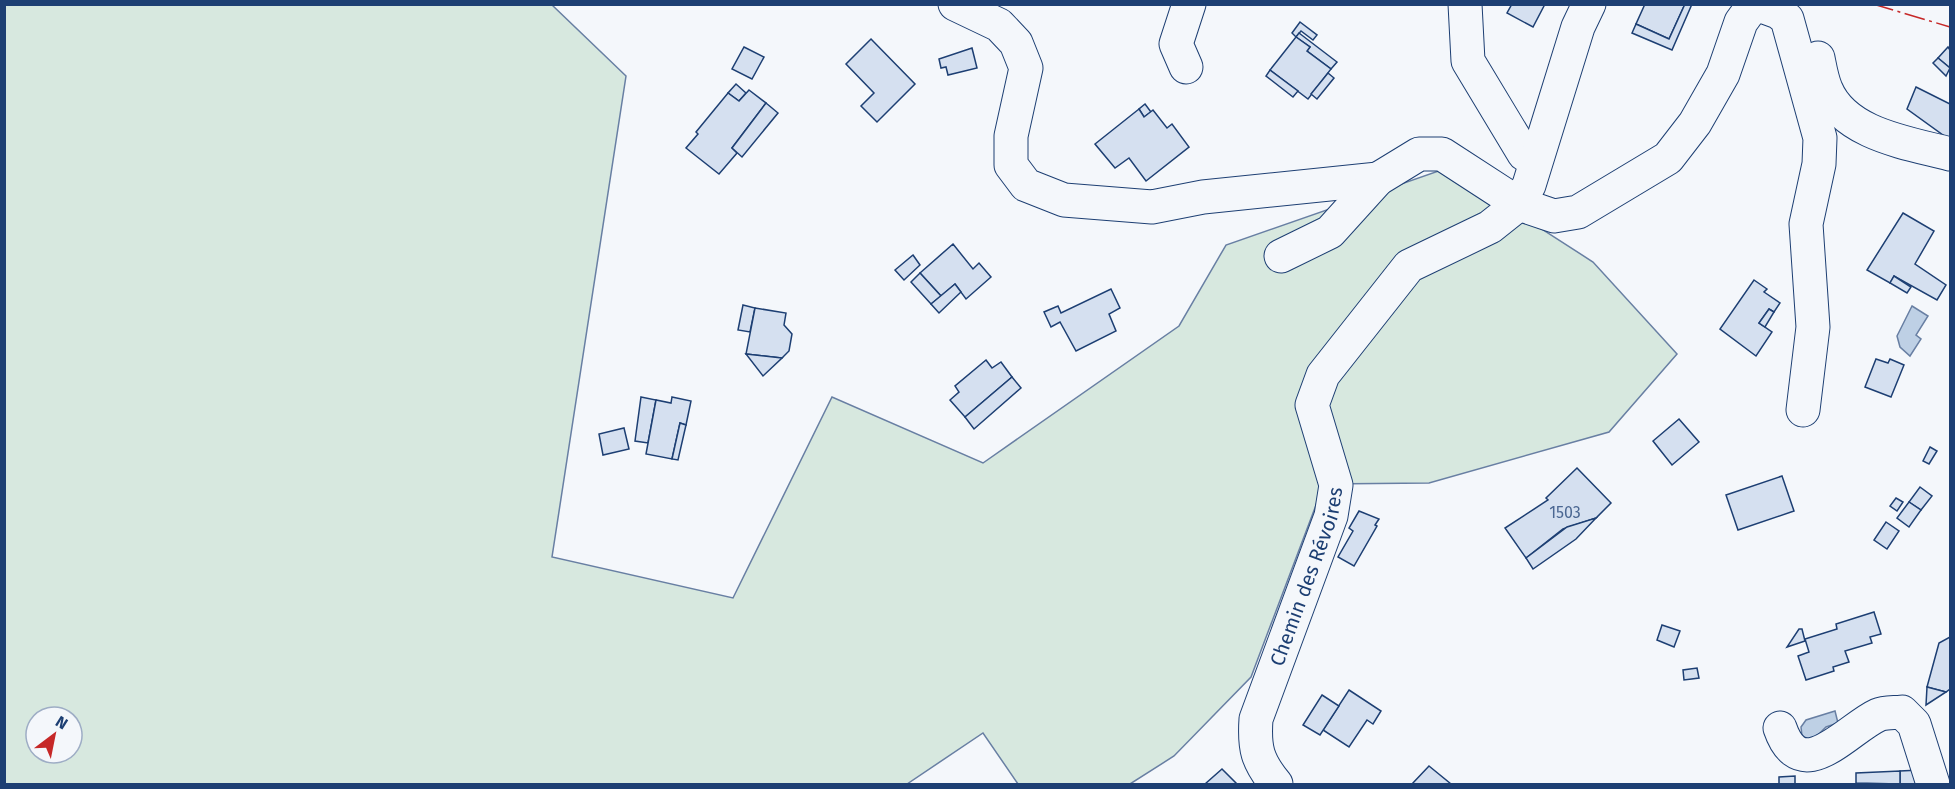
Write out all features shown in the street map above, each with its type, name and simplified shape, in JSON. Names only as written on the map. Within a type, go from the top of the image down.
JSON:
[{"type":"street","points":[[955,4],[999,25],[1016,43],[1026,68],[1011,136],[1011,165],[1026,186],[1064,200],[1152,207],[1203,196],[1378,179]]},
{"type":"street","points":[[1186,67],[1176,44],[1189,4]]},
{"type":"street","points":[[1465,4],[1468,61],[1524,154],[1535,160]]},
{"type":"street","name":"Chemin des Révoires","points":[[1276,784],[1264,770],[1254,746],[1256,719],[1331,516],[1336,485],[1312,405],[1323,375],[1409,266],[1490,227],[1519,204],[1529,185],[1578,27],[1589,4]]},
{"type":"street","points":[[1803,4],[1827,91],[1845,115],[1862,127],[1950,154]]},
{"type":"street","points":[[1281,256],[1330,232],[1378,179],[1419,154],[1442,153],[1519,204],[1554,216],[1578,212],[1668,158],[1695,123],[1723,74],[1741,22],[1749,11],[1759,5],[1778,12],[1786,19],[1820,138],[1819,164],[1806,224],[1814,327],[1803,410]]},
{"type":"street","points":[[1780,728],[1785,743],[1798,753],[1824,753],[1879,715],[1902,712],[1914,724],[1933,784]]},
{"type":"shaded area","points":[[5,5],[552,5],[626,76],[552,557],[733,598],[832,397],[983,463],[1179,326],[1226,245],[1447,168],[1593,262],[1677,354],[1609,432],[1429,483],[1324,484],[1251,677],[1174,756],[1130,784],[1018,784],[983,733],[907,784],[5,784]]},
{"type":"water","points":[[1912,306],[1928,316],[1916,335],[1921,339],[1910,356],[1900,347],[1897,336]]},
{"type":"water","points":[[1835,711],[1838,723],[1826,727],[1812,741],[1802,736],[1801,727],[1806,720]]},
{"type":"building","points":[[1512,4],[1545,4],[1533,27],[1507,13]]},
{"type":"building","points":[[1645,4],[1685,4],[1669,39],[1636,24]]},
{"type":"building","points":[[1685,4],[1692,4],[1672,50],[1632,33],[1636,24],[1669,39]]},
{"type":"building","points":[[1300,22],[1317,35],[1313,40],[1301,31],[1296,37],[1292,33]]},
{"type":"building","points":[[1299,33],[1337,62],[1331,69],[1307,51],[1310,47],[1296,37]]},
{"type":"building","points":[[1296,37],[1310,47],[1307,51],[1331,69],[1308,99],[1270,70]]},
{"type":"building","points":[[871,39],[915,84],[877,122],[861,106],[874,93],[846,64]]},
{"type":"building","points":[[744,47],[764,57],[752,79],[732,69]]},
{"type":"building","points":[[1948,47],[1950,50],[1950,68],[1938,58]]},
{"type":"building","points":[[972,48],[977,68],[948,75],[946,67],[941,68],[939,59]]},
{"type":"building","points":[[1938,58],[1950,68],[1946,76],[1933,63]]},
{"type":"building","points":[[1270,70],[1298,91],[1293,97],[1266,76]]},
{"type":"building","points":[[1328,73],[1334,78],[1317,99],[1311,94]]},
{"type":"building","points":[[736,84],[746,93],[739,101],[728,93]]},
{"type":"building","points":[[1916,87],[1950,104],[1950,140],[1907,109]]},
{"type":"building","points":[[749,90],[766,103],[732,148],[737,153],[719,174],[686,148],[728,93],[739,101]]},
{"type":"building","points":[[766,103],[778,113],[742,157],[732,148]]},
{"type":"building","points":[[1145,104],[1151,112],[1144,117],[1139,109]]},
{"type":"building","points":[[1139,109],[1144,117],[1153,110],[1167,128],[1172,124],[1189,147],[1146,181],[1129,158],[1115,168],[1095,144]]},
{"type":"building","points":[[1903,213],[1934,231],[1915,264],[1946,285],[1937,300],[1894,276],[1890,283],[1867,270]]},
{"type":"building","points":[[953,244],[973,269],[979,263],[991,277],[966,299],[955,284],[941,296],[920,273]]},
{"type":"building","points":[[913,255],[920,265],[904,280],[895,270]]},
{"type":"building","points":[[920,273],[941,296],[931,304],[911,282]]},
{"type":"building","points":[[1894,276],[1911,287],[1907,293],[1890,283]]},
{"type":"building","points":[[1754,280],[1767,289],[1764,292],[1780,303],[1774,312],[1769,309],[1759,323],[1772,332],[1756,356],[1720,329]]},
{"type":"building","points":[[955,284],[961,292],[939,313],[931,304]]},
{"type":"building","points":[[1111,289],[1120,308],[1109,314],[1116,331],[1076,351],[1060,322],[1051,327],[1044,312],[1058,306],[1061,313]]},
{"type":"building","points":[[743,305],[755,308],[750,332],[738,330]]},
{"type":"building","points":[[755,308],[786,313],[784,325],[792,334],[789,351],[782,358],[746,354]]},
{"type":"building","points":[[1769,309],[1774,312],[1765,327],[1759,323]]},
{"type":"building","points":[[746,354],[782,358],[763,376]]},
{"type":"building","points":[[1876,359],[1888,363],[1890,359],[1904,365],[1891,397],[1865,387]]},
{"type":"building","points":[[986,360],[992,368],[1001,362],[1012,377],[965,417],[950,400],[959,392],[955,386]]},
{"type":"building","points":[[1012,377],[1021,388],[974,429],[965,417]]},
{"type":"building","points":[[641,397],[656,400],[648,443],[635,441]]},
{"type":"building","points":[[672,397],[691,401],[686,425],[680,423],[672,459],[646,454],[656,400],[671,403]]},
{"type":"building","points":[[1679,419],[1699,442],[1672,465],[1653,441]]},
{"type":"building","points":[[680,423],[686,425],[678,460],[672,459]]},
{"type":"building","points":[[624,428],[629,449],[603,455],[599,434]]},
{"type":"building","points":[[1930,447],[1937,451],[1929,464],[1923,461]]},
{"type":"building","points":[[1577,468],[1611,503],[1596,518],[1563,529],[1526,558],[1505,528],[1548,500],[1546,498]]},
{"type":"building","points":[[1782,476],[1794,511],[1738,530],[1726,495]]},
{"type":"building","points":[[1920,487],[1932,496],[1921,510],[1909,502]]},
{"type":"building","points":[[1896,498],[1903,502],[1897,511],[1890,506]]},
{"type":"building","points":[[1909,502],[1921,510],[1909,527],[1897,518]]},
{"type":"building","points":[[1359,511],[1379,519],[1354,566],[1338,557],[1353,531],[1349,528]]},
{"type":"building","points":[[1596,518],[1576,539],[1533,569],[1526,558],[1567,527]]},
{"type":"building","points":[[1886,522],[1899,531],[1887,549],[1874,540]]},
{"type":"building","points":[[1874,612],[1881,634],[1870,637],[1872,643],[1845,651],[1849,662],[1833,667],[1834,671],[1806,680],[1798,656],[1809,652],[1805,639],[1837,629],[1836,624]]},
{"type":"building","points":[[1662,625],[1680,631],[1674,647],[1657,640]]},
{"type":"building","points":[[1799,629],[1802,629],[1805,641],[1787,647]]},
{"type":"building","points":[[1950,637],[1950,689],[1946,692],[1927,687],[1939,643]]},
{"type":"building","points":[[1697,668],[1699,678],[1684,680],[1683,670]]},
{"type":"building","points":[[1927,687],[1946,692],[1926,705]]},
{"type":"building","points":[[1349,690],[1381,711],[1373,724],[1367,720],[1349,747],[1323,730]]},
{"type":"building","points":[[1322,695],[1339,706],[1320,735],[1303,725]]},
{"type":"building","points":[[1429,766],[1451,784],[1412,784]]},
{"type":"building","points":[[1222,769],[1237,784],[1205,784]]},
{"type":"building","points":[[1920,770],[1921,784],[1900,784],[1900,771]]},
{"type":"building","points":[[1900,771],[1900,784],[1856,783],[1856,773]]},
{"type":"building","points":[[1795,776],[1795,784],[1779,784],[1779,777]]},
{"type":"power","points":[[1873,4],[1950,27]]}]
